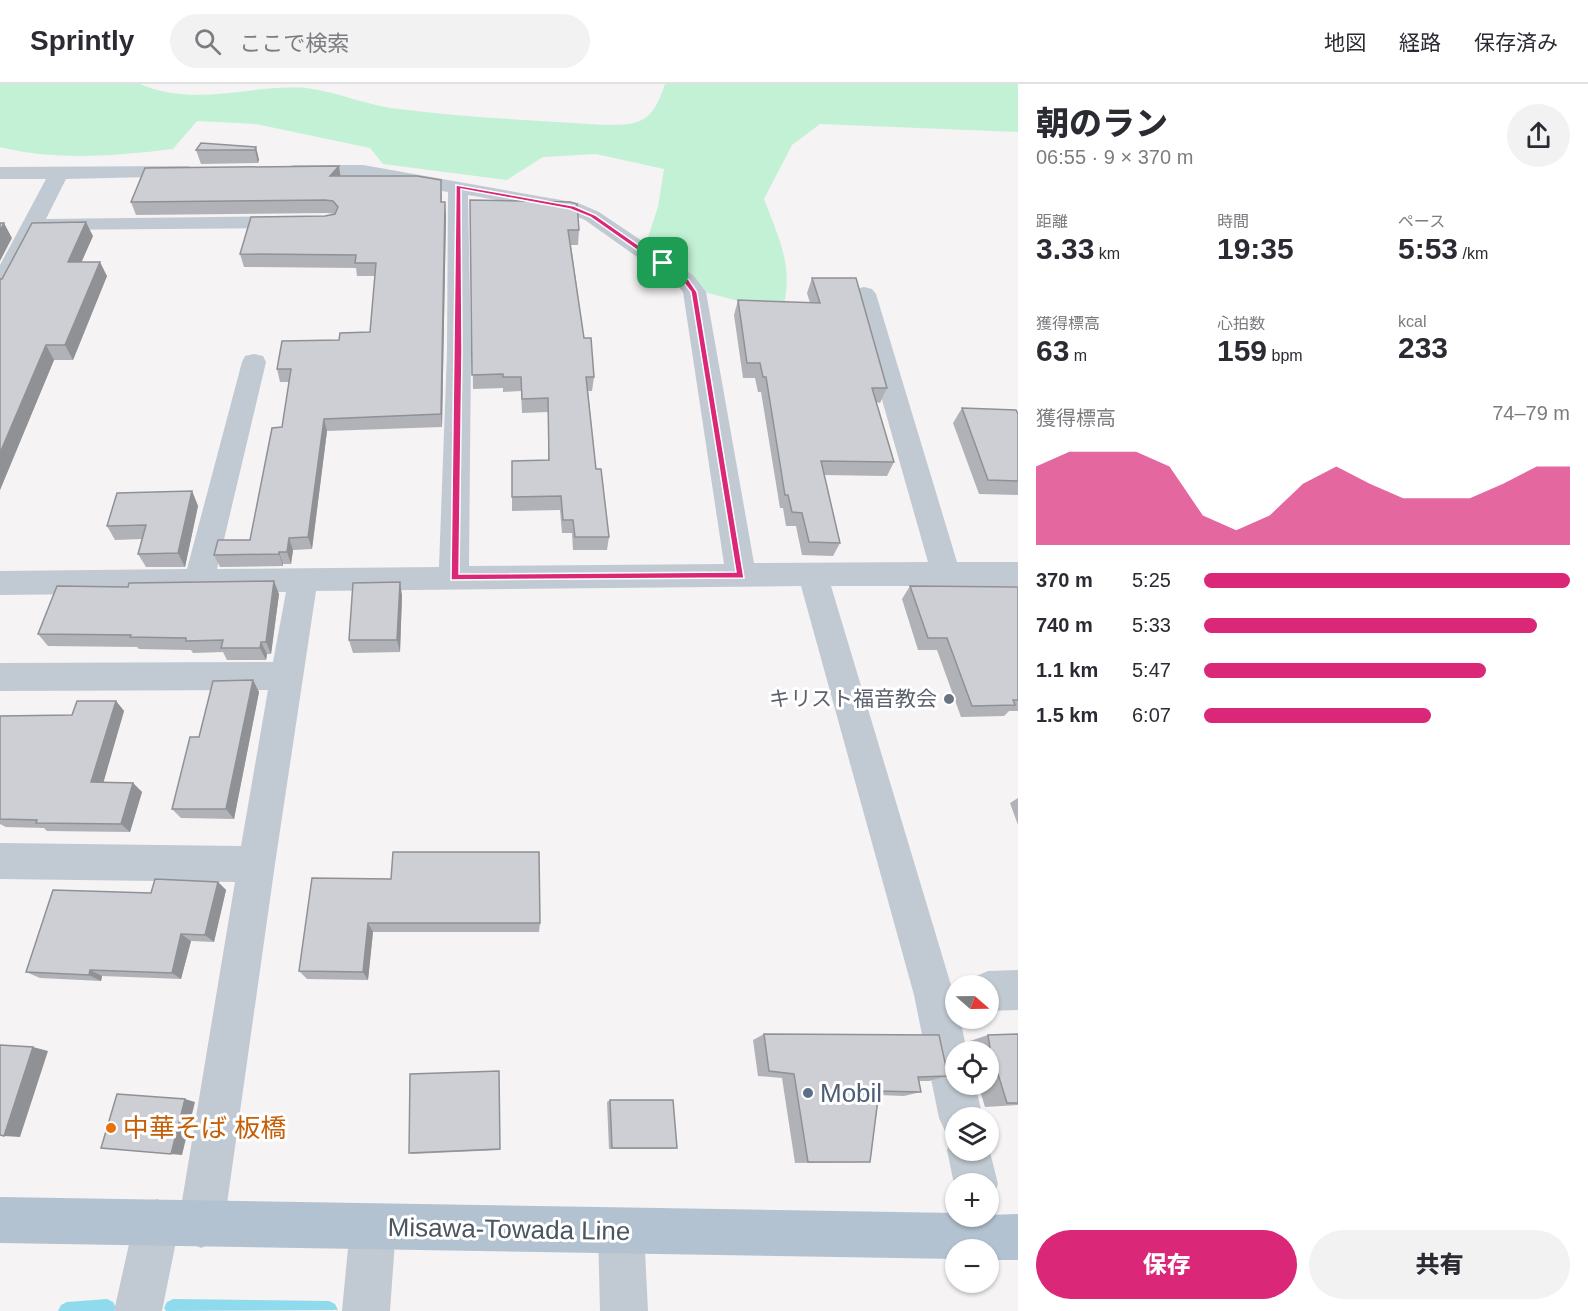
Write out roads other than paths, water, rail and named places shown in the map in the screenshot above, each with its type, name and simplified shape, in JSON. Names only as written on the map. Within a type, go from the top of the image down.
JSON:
[{"type":"main road","name":"Misawa-Towada Line","points":[[0,1220],[621,1231],[997,1230]]},
{"type":"street","points":[[269,172],[363,171],[571,207],[592,216],[686,281],[694,292],[741,575]]},
{"type":"street","points":[[0,173],[211,172]]},
{"type":"street","points":[[0,287],[59,173]]},
{"type":"street","points":[[454,578],[459,352],[458,187]]},
{"type":"street","points":[[33,225],[315,221]]},
{"type":"street","points":[[864,294],[946,573]]},
{"type":"street","points":[[199,581],[254,362]]},
{"type":"street","points":[[0,583],[1018,574]]},
{"type":"street","points":[[813,575],[945,994]]},
{"type":"street","points":[[138,1311],[179,1223],[256,864],[303,580]]},
{"type":"street","points":[[0,677],[286,676]]},
{"type":"street","points":[[0,861],[256,864]]},
{"type":"street","points":[[999,991],[1018,990]]},
{"type":"street","points":[[950,1029],[960,1107]]},
{"type":"street","points":[[366,1311],[373,1227]]},
{"type":"street","points":[[621,1231],[624,1311]]},
{"type":"waterway","points":[[67,1311],[107,1308]]},
{"type":"waterway","points":[[173,1308],[329,1310]]},
{"type":"place","name":"キリスト福音教会","points":[[949,699]]},
{"type":"place","name":"Mobil","points":[[808,1093]]},
{"type":"place","name":"中華そば 板橋","points":[[111,1128]]}]
